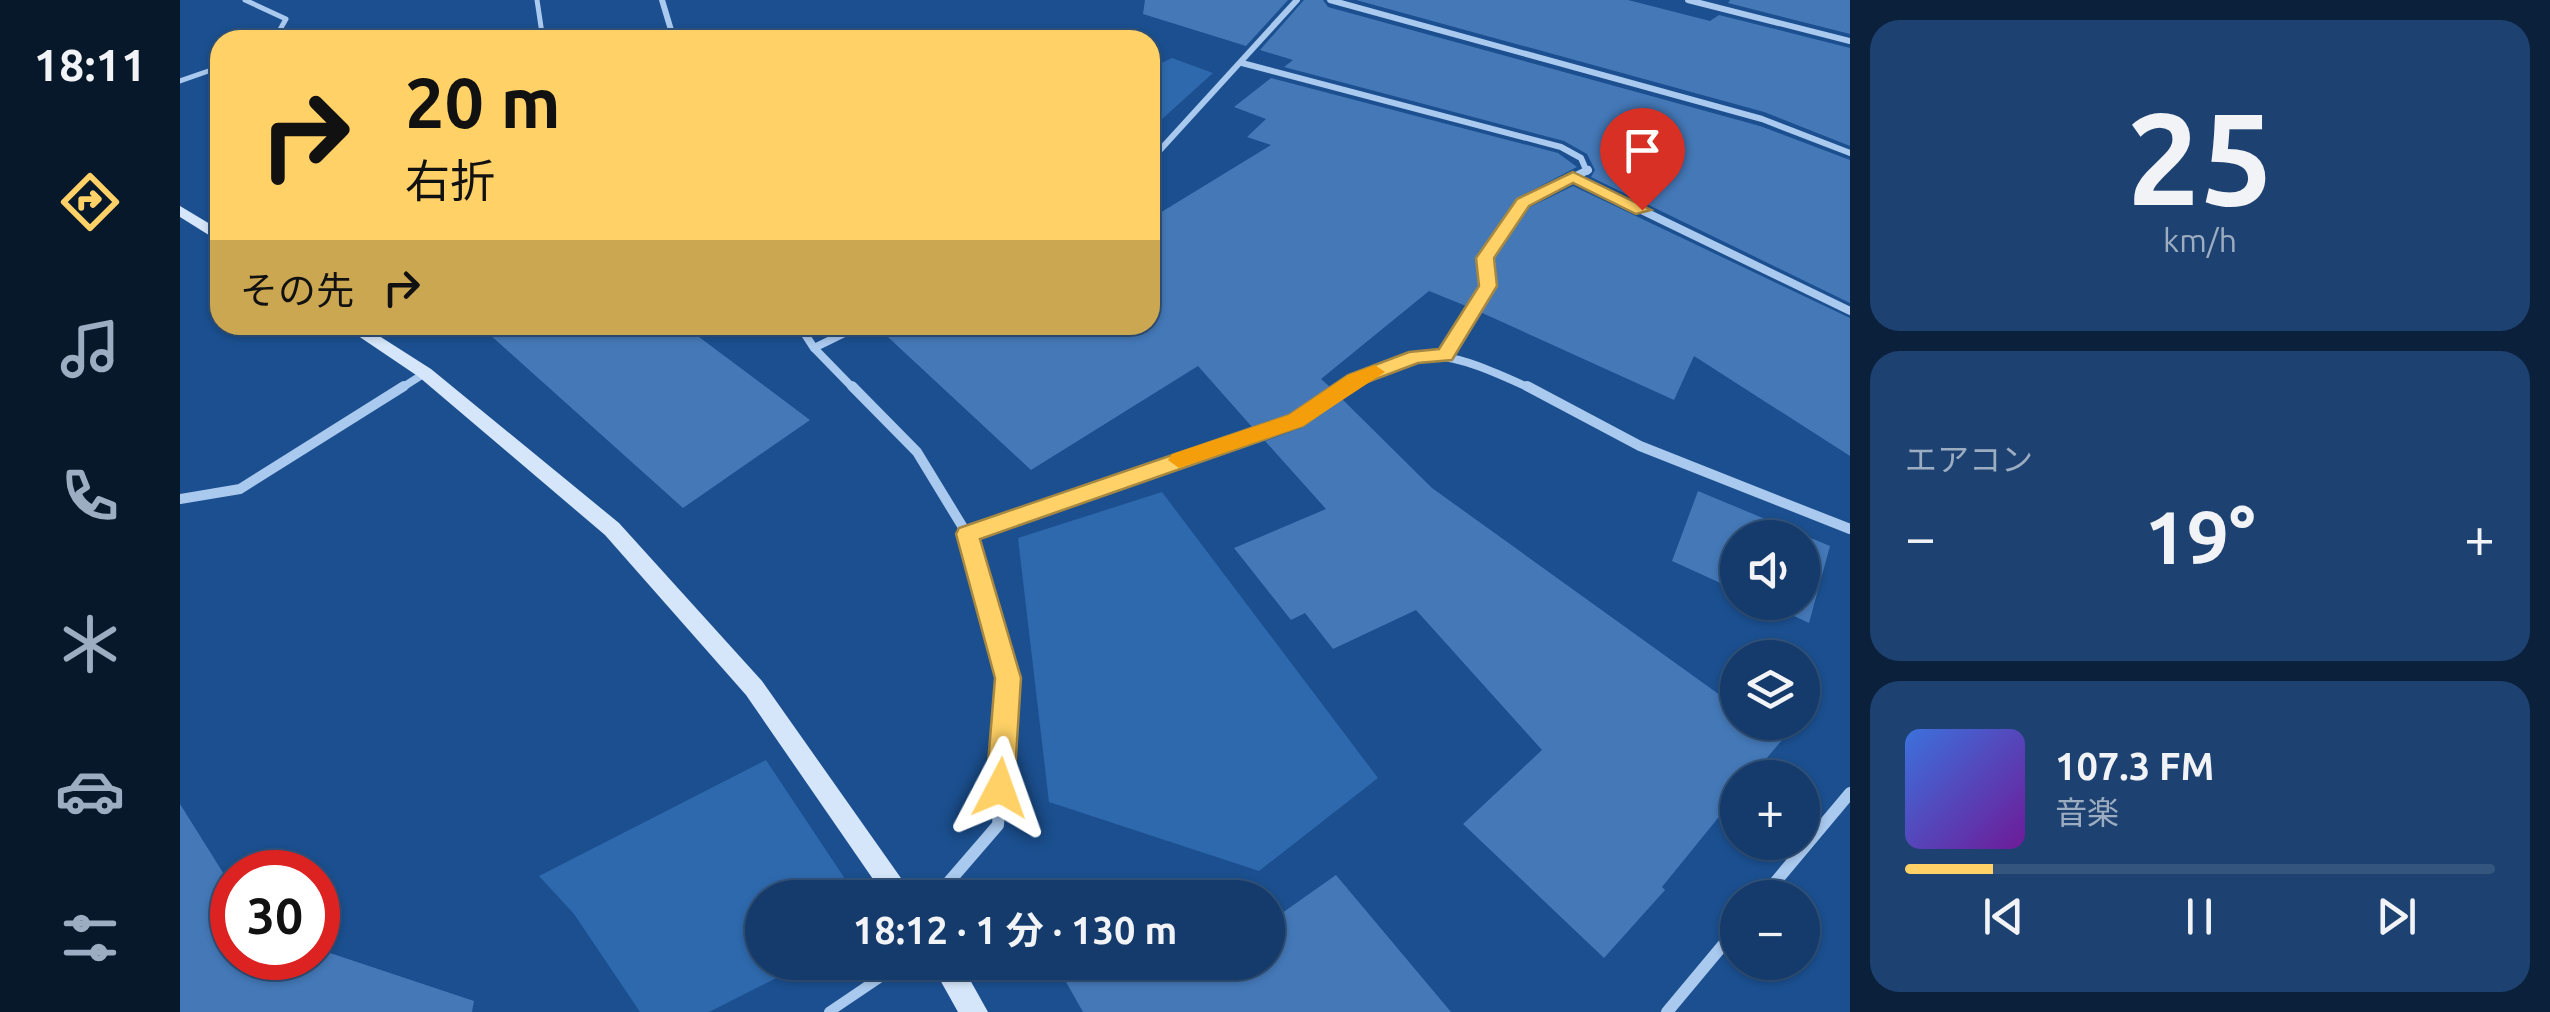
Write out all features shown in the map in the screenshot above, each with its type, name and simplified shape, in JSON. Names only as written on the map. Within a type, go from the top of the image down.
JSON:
[{"type":"street","points":[[662,0],[671,30]]},
{"type":"street","points":[[1160,149],[1296,0]]},
{"type":"street","points":[[1330,0],[1762,119],[1850,153]]},
{"type":"street","points":[[1688,0],[1850,41]]},
{"type":"street","points":[[1242,62],[1561,147],[1581,158],[1588,171],[1522,202],[1485,258],[1488,286],[1445,355]]},
{"type":"street","points":[[1573,177],[1850,310]]},
{"type":"street","points":[[180,210],[210,230]]},
{"type":"street","points":[[367,335],[425,373],[612,529],[754,688],[889,880]]},
{"type":"street","points":[[806,335],[917,452],[967,534],[1008,678],[998,825],[951,880]]},
{"type":"street","points":[[814,348],[841,335]]},
{"type":"street","points":[[967,534],[1296,421],[1355,380],[1416,356],[1445,355],[1460,357],[1535,390],[1640,446],[1850,529]]},
{"type":"street","points":[[180,500],[240,489],[425,373]]},
{"type":"street","points":[[1777,880],[1850,793]]},
{"type":"street","points":[[1667,1012],[1720,949]]},
{"type":"street","points":[[955,980],[974,1012]]},
{"type":"lane","points":[[245,0],[286,20],[280,30]]},
{"type":"lane","points":[[537,0],[542,30]]},
{"type":"lane","points":[[180,81],[210,70]]},
{"type":"lane","points":[[829,1012],[876,980]]},
{"type":"shaded area","points":[[1172,58],[1213,73],[1160,121],[1160,63]]},
{"type":"shaded area","points":[[1162,492],[1378,778],[1259,871],[1049,802],[1018,538]]},
{"type":"shaded area","points":[[766,760],[846,880],[745,880],[745,980],[772,980],[709,1012],[640,1012],[574,914],[539,876]]},
{"type":"building","points":[[1145,0],[1288,0],[1246,46],[1143,14]]},
{"type":"building","points":[[1304,0],[1323,0],[1328,7],[1760,126],[1850,160],[1850,303],[1591,177],[1595,170],[1587,154],[1564,141],[1284,67],[1293,60],[1260,50]]},
{"type":"building","points":[[1356,0],[1628,0],[1710,21],[1719,15],[1850,48],[1850,146],[1764,112]]},
{"type":"building","points":[[1850,0],[1850,34],[1728,3]]},
{"type":"building","points":[[1271,78],[1558,153],[1577,167],[1517,198],[1479,253],[1480,284],[1466,306],[1429,291],[1321,379],[1330,387],[1292,413],[1252,427],[1198,366],[1031,470],[886,335],[1160,335],[1160,213],[1271,145],[1247,137],[1266,119],[1234,107]]},
{"type":"building","points":[[1573,186],[1850,318],[1850,456],[1694,356],[1674,400],[1480,312],[1495,286],[1493,259],[1528,208]]},
{"type":"building","points":[[490,335],[696,335],[810,420],[683,508]]},
{"type":"building","points":[[1342,399],[1432,488],[1720,695],[1720,740],[1782,740],[1765,760],[1720,760],[1720,816],[1662,887],[1665,890],[1604,958],[1463,824],[1542,750],[1416,610],[1333,649],[1305,613],[1291,620],[1234,548],[1326,509],[1265,441],[1301,428]]},
{"type":"building","points":[[1698,491],[1768,520],[1720,520],[1720,583],[1672,561]]},
{"type":"building","points":[[1820,542],[1830,546],[1820,583]]},
{"type":"building","points":[[180,804],[210,852],[210,980],[340,980],[340,956],[474,1001],[472,1012],[180,1012]]},
{"type":"building","points":[[1336,875],[1451,1012],[1083,1012],[1065,980],[1285,980],[1285,911]]},
{"type":"slow traffic","points":[[1179,460],[1296,421],[1355,380],[1375,372]]},
{"type":"route","points":[[1000,788],[1008,678],[977,558],[967,534],[1296,421],[1355,380],[1416,356],[1445,355],[1488,286],[1485,258],[1522,202],[1573,177],[1642,210]]}]
